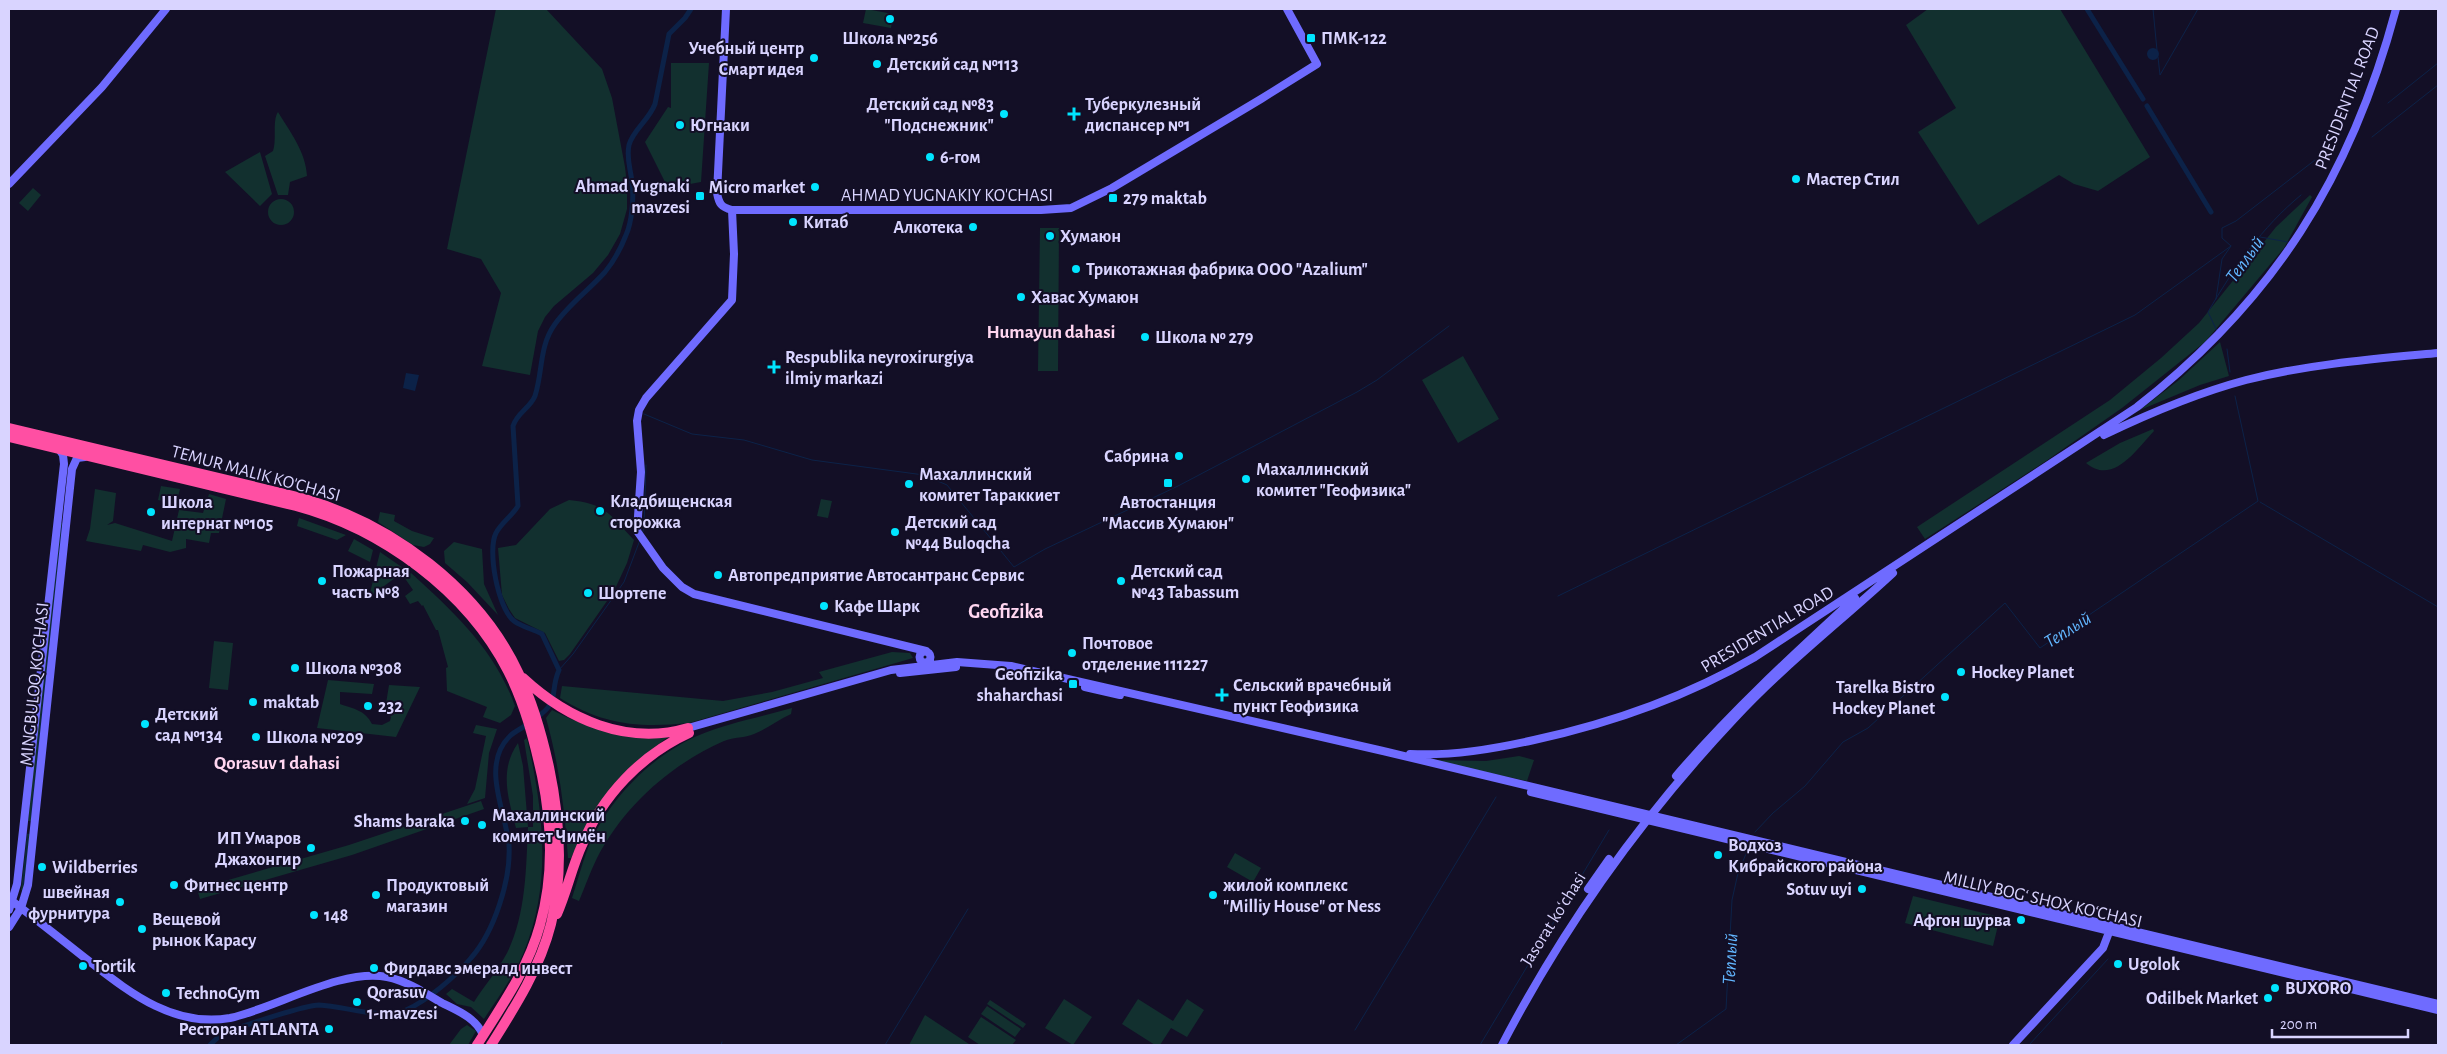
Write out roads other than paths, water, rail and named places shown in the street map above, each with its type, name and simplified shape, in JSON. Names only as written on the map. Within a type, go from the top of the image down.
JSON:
[{"type":"highway","name":"TEMUR MALIK KO'CHASI","points":[[9,428],[216,482],[324,514],[357,528],[399,554],[438,584],[472,619],[500,658],[532,721],[550,827],[548,888],[540,925],[530,953],[477,1045]]},
{"type":"highway","name":"TEMUR MALIK KO'CHASI","points":[[9,436],[95,457],[327,506],[362,520],[394,539],[440,573],[472,604],[492,628],[520,675],[555,799],[560,845],[555,905],[545,945],[524,992],[491,1045]]},
{"type":"highway","points":[[520,675],[552,703],[590,722],[620,731],[662,733],[689,731]]},
{"type":"highway","points":[[545,945],[581,845],[604,804],[625,779],[645,761],[689,731]]},
{"type":"main road","points":[[9,184],[102,87],[166,9]]},
{"type":"main road","name":"AHMAD YUGNAKIY KO'CHASI","points":[[726,9],[717,186],[718,203],[722,207],[732,210],[1041,210],[1063,209],[1079,205],[1112,188],[1261,100],[1317,64],[1287,9]]},
{"type":"main road","name":"PRESIDENTIAL ROAD","points":[[1383,751],[1435,755],[1475,752],[1574,730],[1642,710],[1678,696],[1732,670],[1871,583],[2118,421],[2176,376],[2221,334],[2276,269],[2316,208],[2343,156],[2375,74],[2396,9]]},
{"type":"main road","points":[[732,210],[734,263],[732,300],[646,398],[638,412],[636,424],[641,472],[637,529],[663,568],[682,587],[694,594],[912,648],[926,662],[989,668],[1045,677],[1646,817]]},
{"type":"main road","name":"PRESIDENTIAL ROAD","points":[[2074,450],[2166,407],[2244,381],[2320,366],[2438,353]]},
{"type":"main road","name":"MINGBULOQ KO'CHASI","points":[[9,910],[17,884],[58,518],[64,461],[59,449]]},
{"type":"main road","name":"MINGBULOQ KO'CHASI","points":[[9,927],[21,908],[28,886],[74,463],[80,456],[95,457]]},
{"type":"main road","points":[[58,518],[67,519]]},
{"type":"main road","points":[[1646,817],[1734,718],[1790,663],[1915,553]]},
{"type":"main road","points":[[1646,817],[1697,751],[1742,704],[1871,583]]},
{"type":"main road","points":[[689,731],[863,682],[926,662],[1000,664],[1105,686],[1413,758],[1646,817]]},
{"type":"main road","points":[[25,815],[35,816]]},
{"type":"main road","name":"MILLIY BOG‘ SHOX KO‘CHASI","points":[[1646,817],[2324,979],[2438,1004]]},
{"type":"main road","name":"Jasorat koʻchasi","points":[[1496,1045],[1577,906],[1598,874],[1646,817]]},
{"type":"main road","name":"Jasorat koʻchasi","points":[[1502,1045],[1575,917],[1646,817]]},
{"type":"main road","points":[[12,902],[139,998],[179,1015],[211,1020],[236,1016],[360,976],[394,979],[427,994],[468,1017],[480,1021],[492,1020]]},
{"type":"main road","points":[[2013,1045],[2103,948],[2110,928]]},
{"type":"main road","name":"MILLIY BOG‘ SHOX KO‘CHASI","points":[[2324,979],[2438,1010]]},
{"type":"main road","points":[[468,1017],[477,1025],[483,1035]]},
{"type":"water","points":[[2151,48],[2155,48],[2159,54],[2155,60],[2151,60],[2147,56],[2147,52]]},
{"type":"water","points":[[406,373],[419,375],[415,391],[403,388]]},
{"type":"waterway","points":[[536,718],[549,707],[552,701],[559,670],[542,634],[517,623],[508,614],[499,592],[494,565],[493,552],[496,533],[518,506],[513,426],[517,418],[535,396],[546,341],[550,332],[566,310],[605,272],[620,250],[630,223],[633,202],[628,155],[629,145],[655,104],[669,34],[691,9]]},
{"type":"waterway","points":[[2087,9],[2143,99]]},
{"type":"waterway","points":[[2153,9],[2157,50]]},
{"type":"waterway","points":[[2158,57],[2160,75],[2198,9]]},
{"type":"waterway","points":[[2388,103],[2438,63]]},
{"type":"waterway","points":[[2372,137],[2438,85]]},
{"type":"waterway","points":[[2147,106],[2211,212]]},
{"type":"waterway","points":[[2216,299],[2222,259],[2231,246],[2222,238],[2222,228],[2236,221],[2315,160]]},
{"type":"waterway","name":"Теплый","points":[[2217,331],[2208,312],[2249,249],[2287,207],[2301,195]]},
{"type":"waterway","points":[[2260,237],[2288,242]]},
{"type":"waterway","points":[[1558,596],[2135,315],[2231,246]]},
{"type":"waterway","points":[[644,414],[692,434],[744,440],[812,460],[924,475],[947,485],[1014,567],[1045,549],[1178,486],[1357,392],[1377,380],[1449,326]]},
{"type":"waterway","name":"Теплый","points":[[2227,349],[2230,372]]},
{"type":"waterway","name":"Теплый","points":[[1755,832],[1773,813],[1805,786],[1843,742],[1868,728],[2005,603],[2040,648],[2258,501],[2235,396]]},
{"type":"waterway","points":[[642,534],[644,528],[646,465]]},
{"type":"waterway","points":[[2260,502],[2438,607]]},
{"type":"waterway","points":[[31,815],[62,526]]},
{"type":"waterway","points":[[559,670],[573,654],[624,582],[640,540]]},
{"type":"waterway","points":[[210,1045],[221,1035],[228,1032],[270,1017],[312,1006],[329,1006],[385,1014],[406,1010],[441,987],[471,958],[494,920],[504,889],[509,859],[507,832],[497,789],[497,761],[501,748],[510,736],[529,723]]},
{"type":"waterway","points":[[1355,1030],[1496,797]]},
{"type":"waterway","points":[[1480,1045],[1609,830]]},
{"type":"waterway","points":[[23,885],[28,834]]},
{"type":"waterway","name":"Теплый","points":[[1676,1045],[1726,1009],[1732,900],[1738,873],[1748,849]]},
{"type":"waterway","points":[[885,1045],[968,909]]},
{"type":"waterway","points":[[9,919],[12,915]]},
{"type":"waterway","points":[[2029,1045],[2108,959]]},
{"type":"place","name":"Школа №256","points":[[890,19]]},
{"type":"place","name":"ПМК-122","points":[[1311,38]]},
{"type":"place","name":"Учебный центр Смарт идея","points":[[814,58]]},
{"type":"place","name":"Детский сад №113","points":[[877,64]]},
{"type":"place","name":"Детский сад №83 \"Подснежник\"","points":[[1004,114]]},
{"type":"place","name":"Туберкулезный диспансер №1","points":[[1074,114]]},
{"type":"place","name":"Югнаки","points":[[680,125]]},
{"type":"place","name":"6-гом","points":[[930,157]]},
{"type":"place","name":"Мастер Стил","points":[[1796,179]]},
{"type":"place","name":"Micro market","points":[[815,187]]},
{"type":"place","name":"Ahmad Yugnaki mavzesi","points":[[700,196]]},
{"type":"place","name":"279 maktab","points":[[1113,198]]},
{"type":"place","name":"Китаб","points":[[793,222]]},
{"type":"place","name":"Алкотека","points":[[973,227]]},
{"type":"place","name":"Хумаюн","points":[[1050,236]]},
{"type":"place","name":"Трикотажная фабрика ООО \"Azalium\"","points":[[1076,269]]},
{"type":"place","name":"Хавас Хумаюн","points":[[1021,297]]},
{"type":"place","name":"Школа № 279","points":[[1145,337]]},
{"type":"place","name":"Respublika neyroxirurgiya ilmiy markazi","points":[[774,367]]},
{"type":"place","name":"Сабрина","points":[[1179,456]]},
{"type":"place","name":"Махаллинский комитет \"Геофизика\"","points":[[1246,479]]},
{"type":"place","name":"Автостанция \"Массив Хумаюн\"","points":[[1168,483]]},
{"type":"place","name":"Махаллинский комитет Тараккиет","points":[[909,484]]},
{"type":"place","name":"Кладбищенская сторожка","points":[[600,511]]},
{"type":"place","name":"Школа интернат №105","points":[[151,512]]},
{"type":"place","name":"Детский сад №44 Buloqcha","points":[[895,532]]},
{"type":"place","name":"Автопредприятие Автосантранс Сервис","points":[[718,575]]},
{"type":"place","name":"Пожарная часть №8","points":[[322,581]]},
{"type":"place","name":"Детский сад №43 Tabassum","points":[[1121,581]]},
{"type":"place","name":"Шортепе","points":[[588,593]]},
{"type":"place","name":"Кафе Шарк","points":[[824,606]]},
{"type":"place","name":"Почтовое отделение 111227","points":[[1072,653]]},
{"type":"place","name":"Школа №308","points":[[295,668]]},
{"type":"place","name":"Hockey Planet","points":[[1961,672]]},
{"type":"place","name":"Geofizika shaharchasi","points":[[1073,684]]},
{"type":"place","name":"Сельский врачебный пункт Геофизика","points":[[1222,695]]},
{"type":"place","name":"Tarelka Bistro Hockey Planet","points":[[1945,697]]},
{"type":"place","name":"maktab","points":[[253,702]]},
{"type":"place","name":"232","points":[[368,706]]},
{"type":"place","name":"Детский сад №134","points":[[145,724]]},
{"type":"place","name":"Школа №209","points":[[256,737]]},
{"type":"place","name":"Shams baraka","points":[[465,821]]},
{"type":"place","name":"Махаллинский комитет Чимён","points":[[482,825]]},
{"type":"place","name":"ИП Умаров Джахонгир","points":[[311,848]]},
{"type":"place","name":"Водхоз Кибрайского района","points":[[1718,855]]},
{"type":"place","name":"Wildberries","points":[[42,867]]},
{"type":"place","name":"Фитнес центр","points":[[174,885]]},
{"type":"place","name":"Sotuv uyi","points":[[1862,889]]},
{"type":"place","name":"Продуктовый магазин","points":[[376,895]]},
{"type":"place","name":"жилой комплекс \"Milliy House\" от Ness","points":[[1213,895]]},
{"type":"place","name":"швейная фурнитура","points":[[120,902]]},
{"type":"place","name":"148","points":[[314,915]]},
{"type":"place","name":"Афгон шурва","points":[[2021,920]]},
{"type":"place","name":"Вещевой рынок Карасу","points":[[142,929]]},
{"type":"place","name":"Ugolok","points":[[2118,964]]},
{"type":"place","name":"Tortik","points":[[83,966]]},
{"type":"place","name":"Фирдавс эмералд инвест","points":[[374,968]]},
{"type":"place","name":"BUXORO","points":[[2275,988]]},
{"type":"place","name":"TechnoGym","points":[[166,993]]},
{"type":"place","name":"Odilbek Market","points":[[2268,998]]},
{"type":"place","name":"Qorasuv 1-mavzesi","points":[[357,1002]]},
{"type":"place","name":"Ресторан ATLANTA","points":[[329,1029]]},
{"type":"district","name":"Humayun dahasi","points":[[1051,331]]},
{"type":"district","name":"Geofizika","points":[[1006,611]]},
{"type":"district","name":"Qorasuv 1 dahasi","points":[[277,762]]}]
